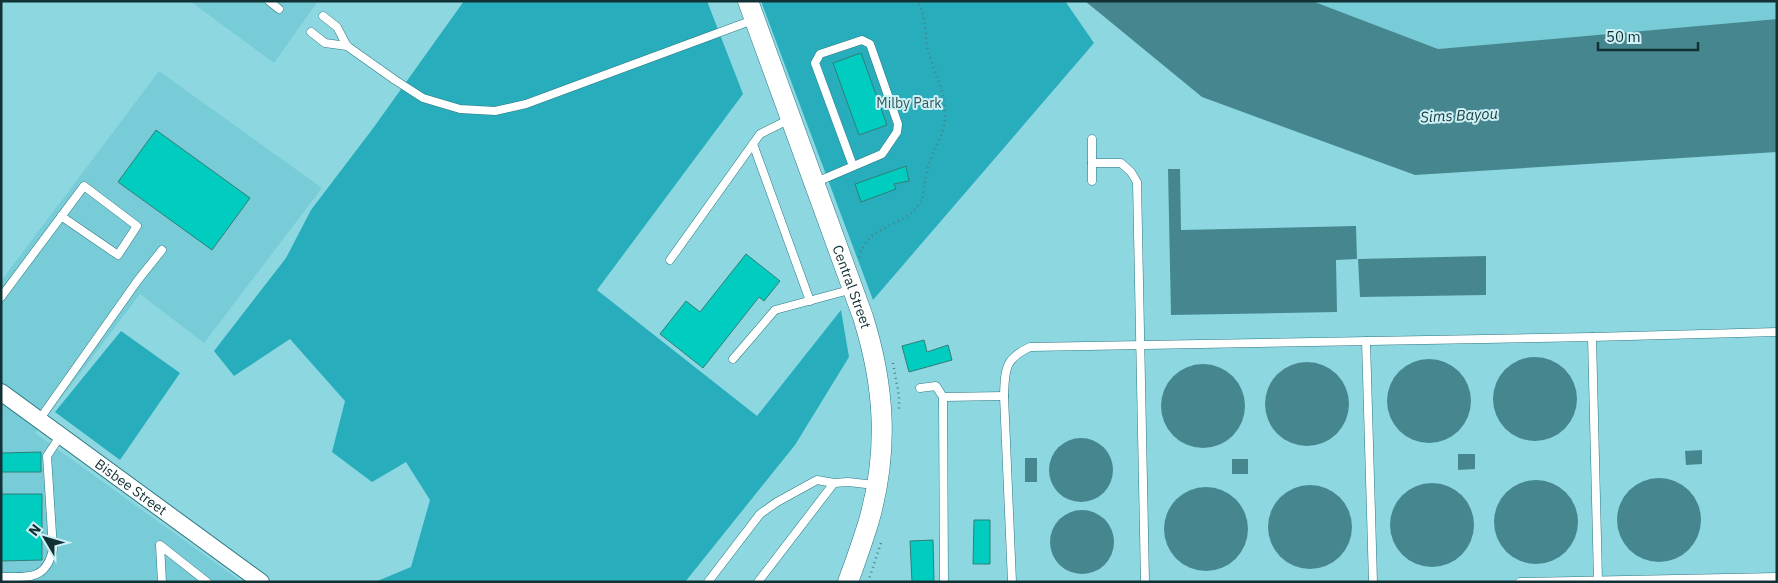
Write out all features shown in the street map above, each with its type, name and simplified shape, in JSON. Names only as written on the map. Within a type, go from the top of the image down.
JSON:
[{"type":"street","name":"Central Street","points":[[752,10],[853,289],[872,347],[881,396],[883,423],[877,486],[868,524],[848,582]]},
{"type":"street","name":"Bisbee Street","points":[[1,392],[262,582]]},
{"type":"lane","points":[[269,1],[279,9]]},
{"type":"lane","points":[[323,16],[337,27],[347,46],[423,98],[460,109],[494,111],[526,104],[752,10]]},
{"type":"lane","points":[[311,32],[326,43],[347,46]]},
{"type":"lane","points":[[814,183],[882,154],[897,132],[898,124],[870,44],[862,40],[820,54],[815,63],[853,166]]},
{"type":"lane","points":[[670,260],[760,134],[791,118]]},
{"type":"lane","points":[[1092,139],[1092,181]]},
{"type":"lane","points":[[753,144],[810,301]]},
{"type":"lane","points":[[1092,163],[1121,164],[1131,172],[1137,182],[1145,582]]},
{"type":"lane","points":[[1,297],[61,216],[84,186],[137,226],[118,255],[61,216]]},
{"type":"lane","points":[[39,420],[138,280],[162,250]]},
{"type":"lane","points":[[733,360],[774,310],[853,289]]},
{"type":"lane","points":[[1012,582],[1004,396],[1005,373],[1009,361],[1017,353],[1030,347],[1777,332]]},
{"type":"lane","points":[[1592,337],[1598,580]]},
{"type":"lane","points":[[1366,341],[1373,582]]},
{"type":"lane","points":[[920,388],[936,386],[942,397],[944,582]]},
{"type":"lane","points":[[942,397],[1004,396]]},
{"type":"lane","points":[[1,577],[32,577],[50,561],[53,549],[47,456],[60,435]]},
{"type":"lane","points":[[708,582],[760,514],[777,502],[817,480],[877,486]]},
{"type":"lane","points":[[758,582],[834,483]]},
{"type":"lane","points":[[162,582],[160,545],[207,582]]},
{"type":"lane","points":[[1520,582],[1777,577]]},
{"type":"path","points":[[859,262],[861,249],[868,238],[878,230],[906,217],[922,199],[932,154],[941,139],[944,127],[946,114],[927,46],[925,19],[917,1]]},
{"type":"path","points":[[893,361],[899,396],[899,420]]},
{"type":"path","points":[[868,582],[881,542]]},
{"type":"shaded area","points":[[190,1],[318,1],[274,63]]},
{"type":"shaded area","points":[[1312,1],[1777,1],[1777,19],[1438,49]]},
{"type":"shaded area","points":[[159,71],[322,188],[204,343],[140,294],[35,433],[242,582],[1,582],[1,281]]},
{"type":"green space","points":[[464,1],[707,1],[743,94],[597,290],[757,416],[841,310],[849,357],[795,445],[685,582],[375,582],[411,567],[430,500],[406,462],[372,482],[332,452],[345,401],[290,339],[234,376],[214,351],[286,258],[311,210],[374,127]]},
{"type":"green space","name":"Milby Park","points":[[761,1],[1065,1],[1094,43],[873,300]]},
{"type":"green space","points":[[121,331],[180,373],[120,460],[55,412]]},
{"type":"water","name":"Sims Bayou","points":[[1085,1],[1312,1],[1438,49],[1777,19],[1777,152],[1415,175],[1202,97]]},
{"type":"water","points":[[1168,169],[1180,169],[1181,230],[1356,226],[1357,259],[1336,260],[1337,312],[1171,315]]},
{"type":"water","points":[[1486,256],[1486,295],[1360,297],[1358,259]]},
{"type":"water","points":[[1535,357],[1551,360],[1565,369],[1574,383],[1577,399],[1574,415],[1565,429],[1551,438],[1535,441],[1519,438],[1505,429],[1496,415],[1493,399],[1496,383],[1505,369],[1519,360]]},
{"type":"water","points":[[1429,359],[1445,362],[1459,371],[1468,385],[1471,401],[1468,417],[1459,431],[1445,440],[1429,443],[1413,440],[1399,431],[1390,417],[1387,401],[1390,385],[1399,371],[1413,362]]},
{"type":"water","points":[[1307,362],[1323,365],[1337,374],[1346,388],[1349,404],[1346,420],[1337,434],[1323,443],[1307,446],[1291,443],[1277,434],[1268,420],[1265,404],[1268,388],[1277,374],[1291,365]]},
{"type":"water","points":[[1203,364],[1219,367],[1233,376],[1242,390],[1245,406],[1242,422],[1233,436],[1219,445],[1203,448],[1187,445],[1173,436],[1164,422],[1161,406],[1164,390],[1173,376],[1187,367]]},
{"type":"water","points":[[1075,438],[1087,438],[1104,447],[1111,458],[1113,470],[1111,482],[1104,493],[1087,502],[1075,502],[1063,497],[1054,488],[1049,476],[1049,464],[1054,452],[1063,443]]},
{"type":"water","points":[[1702,450],[1702,464],[1686,465],[1685,451]]},
{"type":"water","points":[[1458,454],[1475,454],[1475,469],[1458,470]]},
{"type":"water","points":[[1025,458],[1037,458],[1037,482],[1025,482]]},
{"type":"water","points":[[1232,459],[1248,459],[1248,474],[1232,474]]},
{"type":"water","points":[[1659,478],[1675,481],[1689,490],[1698,504],[1701,520],[1698,536],[1689,550],[1675,559],[1659,562],[1643,559],[1629,550],[1620,536],[1617,520],[1620,504],[1629,490],[1643,481]]},
{"type":"water","points":[[1536,480],[1552,483],[1566,492],[1575,506],[1578,522],[1575,538],[1566,552],[1552,561],[1536,564],[1520,561],[1506,552],[1497,538],[1494,522],[1497,506],[1506,492],[1520,483]]},
{"type":"water","points":[[1432,483],[1448,486],[1462,495],[1471,509],[1474,525],[1471,541],[1462,555],[1448,564],[1432,567],[1416,564],[1402,555],[1393,541],[1390,525],[1393,509],[1402,495],[1416,486]]},
{"type":"water","points":[[1310,485],[1326,488],[1340,497],[1349,511],[1352,527],[1349,543],[1340,557],[1326,566],[1310,569],[1294,566],[1280,557],[1271,543],[1268,527],[1271,511],[1280,497],[1294,488]]},
{"type":"water","points":[[1206,487],[1222,490],[1236,499],[1245,513],[1248,529],[1245,545],[1236,559],[1222,568],[1206,571],[1190,568],[1176,559],[1167,545],[1164,529],[1167,513],[1176,499],[1190,490]]},
{"type":"water","points":[[1076,510],[1088,510],[1105,519],[1112,530],[1114,542],[1112,554],[1105,565],[1088,574],[1076,574],[1064,569],[1055,560],[1050,548],[1050,536],[1055,524],[1064,515]]},
{"type":"building","points":[[861,53],[887,125],[859,135],[833,63]]},
{"type":"building","points":[[156,130],[250,198],[212,250],[118,182]]},
{"type":"building","points":[[906,166],[909,181],[894,184],[896,189],[861,202],[855,184]]},
{"type":"building","points":[[746,254],[780,281],[764,301],[759,297],[703,368],[660,334],[686,301],[700,312]]},
{"type":"building","points":[[924,340],[927,352],[948,345],[952,360],[909,372],[902,346]]},
{"type":"building","points":[[41,452],[41,472],[1,472],[1,453]]},
{"type":"building","points":[[1,494],[42,494],[42,560],[1,561]]},
{"type":"building","points":[[974,520],[990,520],[990,564],[973,564]]},
{"type":"building","points":[[933,540],[934,582],[912,582],[910,541]]}]
